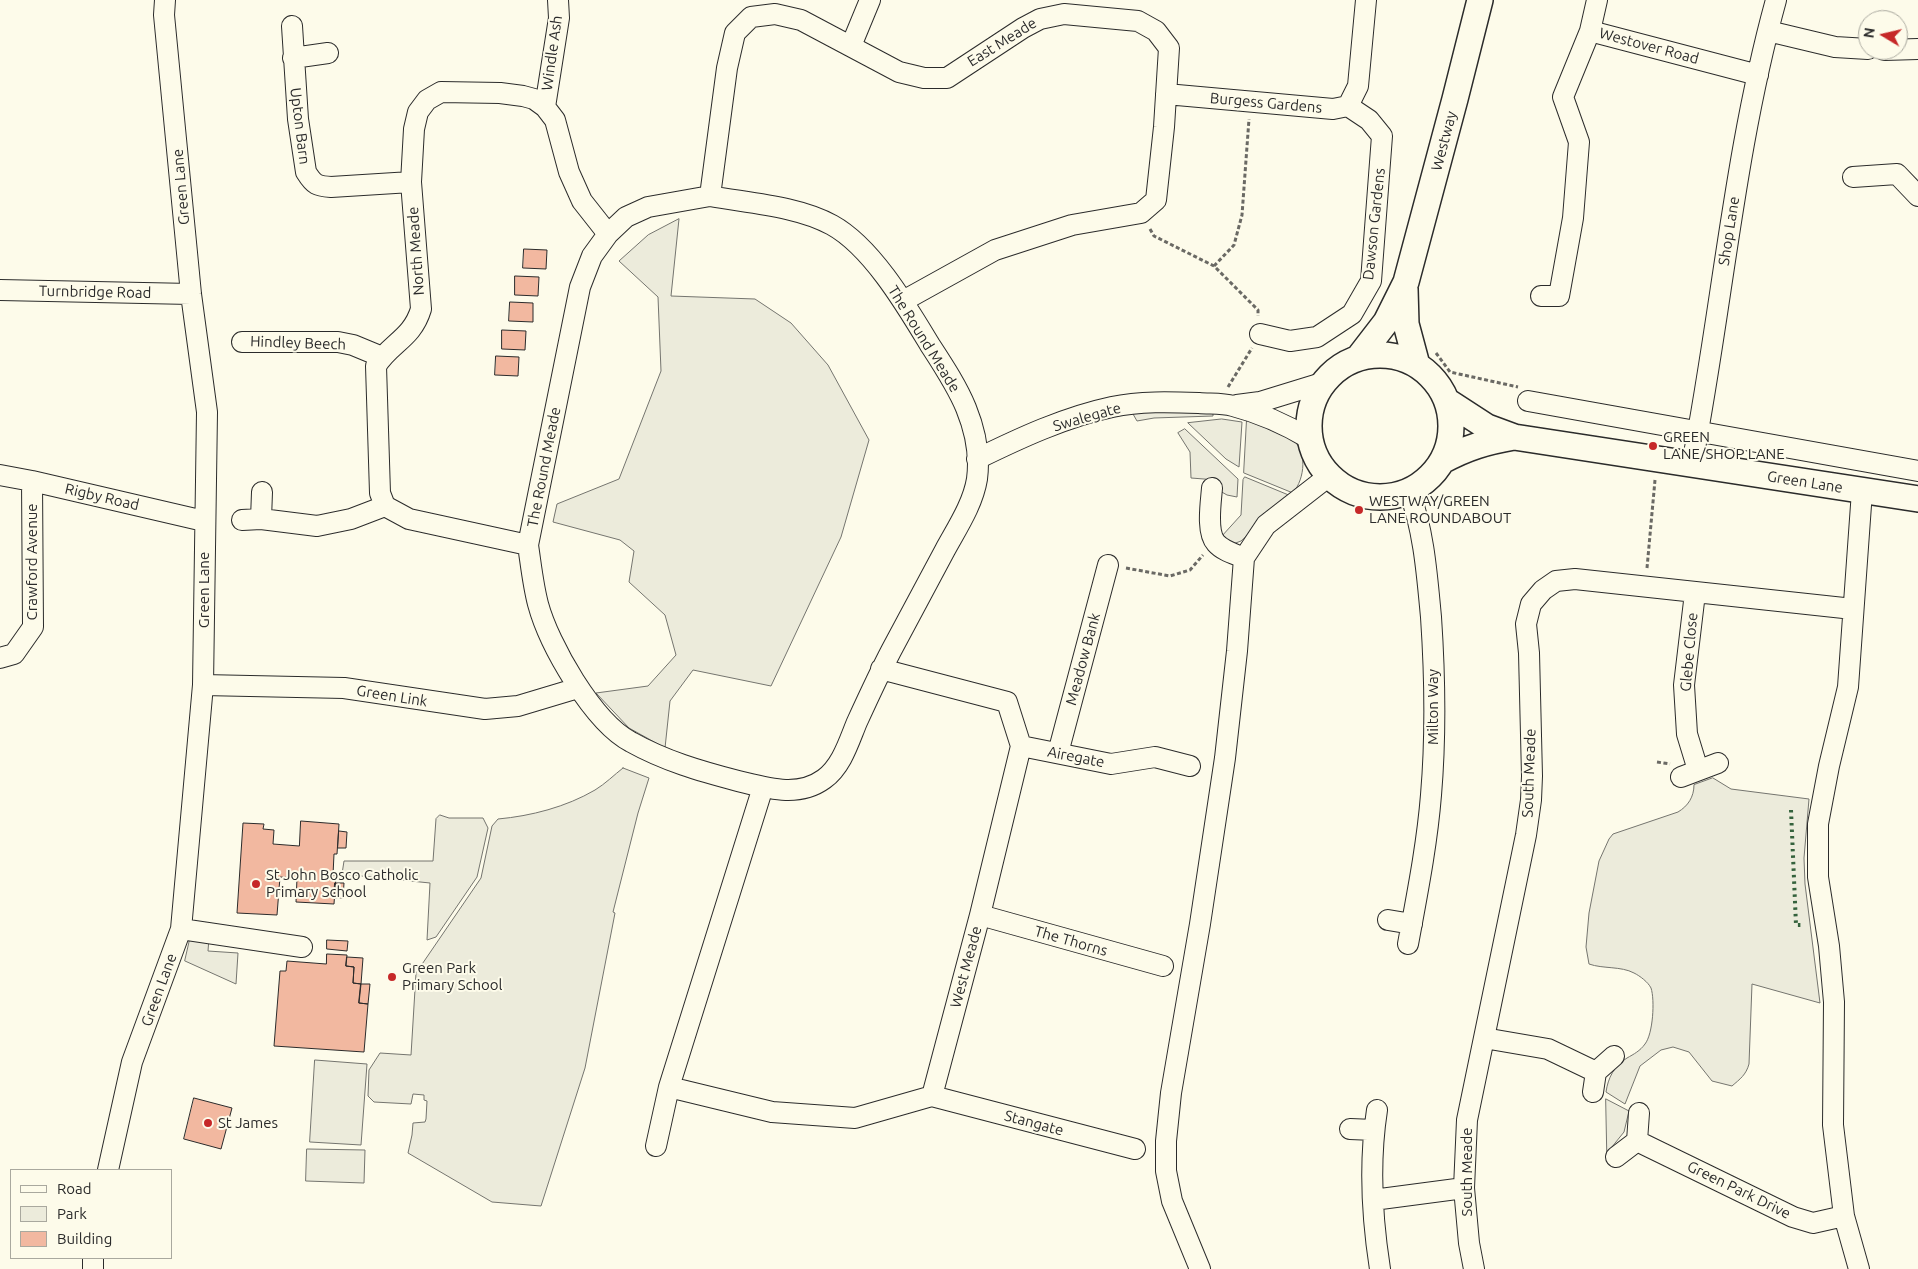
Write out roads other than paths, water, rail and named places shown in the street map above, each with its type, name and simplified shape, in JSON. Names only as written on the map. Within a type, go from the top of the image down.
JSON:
[{"type":"main road","name":"Westway","points":[[1359,357],[1386,322],[1406,282],[1480,0]]},
{"type":"main road","name":"Westway","points":[[1406,282],[1406,324],[1425,357]]},
{"type":"main road","points":[[1374,354],[1390,355],[1410,361],[1425,357],[1425,370],[1437,382],[1447,401],[1451,416],[1451,433],[1448,447],[1442,461],[1434,472],[1421,484],[1409,491],[1392,496],[1373,497],[1354,493],[1329,476],[1317,459],[1310,438],[1310,413],[1316,394],[1329,375],[1344,364],[1359,357],[1374,354]]},
{"type":"main road","name":"Green Lane","points":[[1447,401],[1487,427],[1514,437],[1918,499]]},
{"type":"main road","name":"Green Lane","points":[[1442,461],[1465,449],[1514,437]]},
{"type":"street","name":"Green Lane","points":[[108,1169],[132,1062],[181,930],[203,685],[206,412],[191,294],[164,14],[165,0]]},
{"type":"street","name":"Windle Ash","points":[[545,106],[559,18],[558,0]]},
{"type":"street","points":[[851,46],[870,0]]},
{"type":"street","points":[[1348,106],[1358,86],[1366,0]]},
{"type":"street","points":[[1590,31],[1597,0]]},
{"type":"street","name":"Shop Lane","points":[[1692,464],[1712,357],[1743,147],[1776,0]]},
{"type":"street","name":"East Meade","points":[[710,196],[727,68],[735,33],[748,8],[801,20],[899,72],[924,78],[947,78],[1023,28],[1063,7],[1138,21],[1156,31],[1169,48],[1156,200],[1141,213],[1072,225],[995,250],[903,301]]},
{"type":"street","name":"Upton Barn","points":[[292,26],[298,119],[306,172],[311,180],[318,186],[332,187],[411,182]]},
{"type":"street","name":"Westover Road","points":[[1541,296],[1559,296],[1573,218],[1579,142],[1563,97],[1590,31],[1758,75]]},
{"type":"street","points":[[1768,31],[1835,47],[1858,49]]},
{"type":"street","points":[[293,58],[328,53]]},
{"type":"street","name":"North Meade","points":[[382,357],[410,331],[418,320],[421,309],[411,182],[414,129],[418,112],[427,100],[441,92],[500,93],[523,96],[534,99],[545,106]]},
{"type":"street","name":"Burgess Gardens","points":[[1166,94],[1333,109],[1348,106]]},
{"type":"street","points":[[545,106],[556,120],[569,172],[582,201],[608,234]]},
{"type":"street","name":"Dawson Gardens","points":[[1260,334],[1290,341],[1317,337],[1352,314],[1371,281],[1382,136],[1369,120],[1348,106]]},
{"type":"street","points":[[1853,177],[1897,174],[1918,196]]},
{"type":"street","name":"The Round Meade","points":[[710,196],[810,214],[835,226],[851,238],[903,301],[944,367],[965,407],[974,434],[977,459],[976,481],[966,511],[881,669],[838,764],[826,778],[808,788],[785,791],[763,788],[682,766],[628,741],[602,718],[578,688],[556,646],[539,607],[528,545],[580,287],[592,256],[608,234],[626,217],[648,207],[710,196]]},
{"type":"street","name":"Turnbridge Road","points":[[0,290],[191,294]]},
{"type":"street","name":"Hindley Beech","points":[[242,342],[338,342],[353,345],[382,357]]},
{"type":"street","points":[[382,357],[376,366],[375,379],[380,493],[385,506],[409,519],[528,545]]},
{"type":"street","name":"Swalegate","points":[[977,459],[1019,439],[1074,417],[1113,407],[1161,402],[1228,405],[1260,402],[1325,382]]},
{"type":"street","points":[[1528,401],[1918,471]]},
{"type":"street","name":"Swalegate","points":[[1228,405],[1287,425],[1310,438]]},
{"type":"street","name":"Rigby Road","points":[[0,475],[204,521]]},
{"type":"street","points":[[1200,1269],[1172,1201],[1166,1171],[1166,1141],[1171,1093],[1200,924],[1225,758],[1237,651],[1244,558],[1266,525],[1329,476]]},
{"type":"street","name":"Crawford Avenue","points":[[0,658],[14,654],[33,627],[32,481]]},
{"type":"street","points":[[1212,488],[1210,524],[1214,542],[1228,552],[1244,558]]},
{"type":"street","points":[[1859,1269],[1844,1216],[1833,1125],[1834,1002],[1829,946],[1818,877],[1818,824],[1829,766],[1848,687],[1862,490]]},
{"type":"street","name":"Milton Way","points":[[1408,944],[1431,796],[1435,730],[1433,646],[1428,581],[1420,525],[1409,491]]},
{"type":"street","points":[[262,492],[251,520],[317,526],[350,518],[385,506]]},
{"type":"street","name":"Meadow Bank","points":[[1058,753],[1108,565]]},
{"type":"street","name":"South Meade","points":[[1474,1269],[1469,1243],[1464,1188],[1467,1120],[1526,835],[1531,800],[1529,653],[1526,624],[1531,604],[1543,590],[1556,581],[1575,579],[1853,609]]},
{"type":"street","name":"Glebe Close","points":[[1695,593],[1684,685],[1689,773],[1718,763]]},
{"type":"street","points":[[881,669],[1007,702],[1021,746]]},
{"type":"street","name":"Green Link","points":[[203,685],[344,688],[485,709],[518,706],[578,688]]},
{"type":"street","name":"Airegate","points":[[1021,746],[1111,764],[1155,757],[1190,766]]},
{"type":"street","name":"West Meade","points":[[932,1096],[980,915],[1021,746]]},
{"type":"street","points":[[656,1146],[669,1087],[763,788]]},
{"type":"street","name":"The Thorns","points":[[980,915],[1163,966]]},
{"type":"street","points":[[1388,920],[1412,924]]},
{"type":"street","points":[[181,930],[302,947]]},
{"type":"street","points":[[1484,1038],[1548,1049],[1596,1072]]},
{"type":"street","points":[[1593,1092],[1596,1072],[1614,1056]]},
{"type":"street","points":[[669,1087],[772,1112],[855,1118],[932,1096]]},
{"type":"street","name":"Stangate","points":[[932,1096],[1135,1149]]},
{"type":"street","points":[[1616,1157],[1637,1140],[1639,1113]]},
{"type":"street","points":[[1350,1130],[1376,1120],[1373,1200],[1375,1237],[1380,1269]]},
{"type":"street","name":"Green Park Drive","points":[[1637,1140],[1793,1217],[1813,1223],[1844,1216]]},
{"type":"street","points":[[1373,1200],[1464,1188]]},
{"type":"place","name":"GREEN LANE/SHOP LANE","points":[[1653,446]]},
{"type":"place","name":"WESTWAY/GREEN LANE ROUNDABOUT","points":[[1359,510]]},
{"type":"place","name":"St John Bosco Catholic Primary School","points":[[256,884]]},
{"type":"place","name":"Green Park Primary School","points":[[392,977]]},
{"type":"place","name":"St James","points":[[208,1123]]}]
